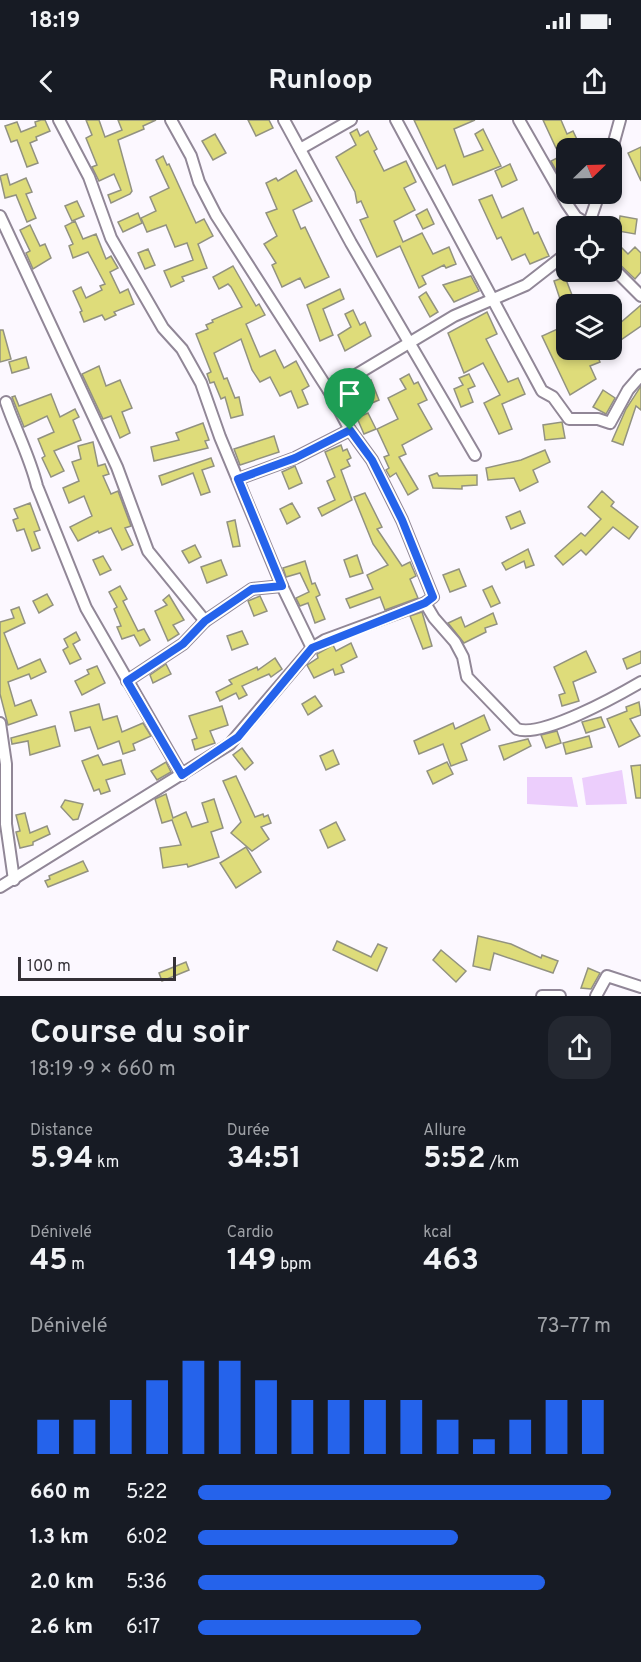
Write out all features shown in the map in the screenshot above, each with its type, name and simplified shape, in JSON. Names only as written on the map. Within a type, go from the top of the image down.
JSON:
[{"type":"street","points":[[59,120],[89,177],[111,238],[163,328],[183,349],[201,383],[282,586],[312,648]]},
{"type":"street","points":[[0,887],[182,775],[238,737],[312,648],[425,603],[433,597],[402,520],[372,460],[350,430],[329,391],[216,215],[199,182],[191,156],[171,120]]},
{"type":"street","points":[[284,120],[475,455]]},
{"type":"street","points":[[300,149],[351,120]]},
{"type":"street","points":[[396,120],[542,391],[553,397],[569,419],[598,419],[610,423],[628,390],[641,375]]},
{"type":"street","points":[[519,120],[575,216]]},
{"type":"street","points":[[615,138],[620,120]]},
{"type":"street","points":[[0,216],[117,467],[148,551],[205,621]]},
{"type":"street","points":[[329,391],[454,316],[526,285],[556,262]]},
{"type":"street","points":[[622,277],[641,296]]},
{"type":"street","points":[[6,402],[21,445],[33,465],[38,486],[86,608],[182,775]]},
{"type":"street","points":[[238,479],[295,458],[350,430]]},
{"type":"street","points":[[127,681],[183,644],[205,621],[252,589],[282,586]]},
{"type":"street","points":[[425,603],[434,618],[455,642],[463,657],[467,677],[517,729],[522,731],[545,726],[597,706],[641,682]]},
{"type":"street","points":[[0,723],[6,764],[6,824],[14,880]]},
{"type":"street","points":[[596,996],[607,976],[641,987]]},
{"type":"street","points":[[542,996],[560,996]]},
{"type":"shaded area","points":[[622,770],[627,804],[586,805],[582,778]]},
{"type":"shaded area","points":[[527,777],[572,777],[578,807],[527,804]]},
{"type":"building","points":[[45,120],[50,131],[36,137],[37,140],[30,143],[38,163],[27,167],[17,140],[11,142],[5,126],[17,122],[21,132],[36,126],[35,122]]},
{"type":"building","points":[[86,120],[99,120],[105,137],[122,130],[118,120],[156,120],[143,126],[144,129],[118,140],[132,191],[111,203],[108,195],[121,190],[114,174],[99,181],[92,167],[97,165],[86,138],[92,135]]},
{"type":"building","points":[[248,120],[269,120],[273,128],[256,136]]},
{"type":"building","points":[[414,120],[475,120],[454,129],[464,157],[483,150],[475,134],[483,129],[501,166],[453,185],[445,165],[437,169]]},
{"type":"building","points":[[543,120],[561,120],[567,134],[573,131],[576,138],[556,138],[556,148]]},
{"type":"building","points":[[357,129],[360,136],[368,131],[377,149],[374,151],[384,171],[406,161],[416,182],[404,188],[415,210],[394,221],[403,242],[422,233],[433,254],[449,247],[456,264],[446,268],[444,265],[422,276],[426,284],[419,288],[400,246],[377,257],[360,220],[368,217],[361,201],[357,203],[355,192],[336,157],[356,145],[350,133]]},
{"type":"building","points":[[215,134],[226,153],[213,160],[202,141]]},
{"type":"building","points":[[641,147],[641,181],[628,153]]},
{"type":"building","points":[[163,156],[167,165],[169,164],[196,223],[204,219],[213,236],[198,244],[207,268],[182,277],[184,281],[171,287],[164,271],[193,260],[187,243],[175,247],[166,225],[147,232],[141,218],[156,211],[150,197],[169,188],[156,160]]},
{"type":"building","points":[[556,158],[556,170],[551,161]]},
{"type":"building","points":[[510,164],[517,180],[502,187],[495,171]]},
{"type":"building","points":[[296,170],[312,201],[293,210],[301,229],[305,227],[329,277],[305,288],[300,278],[282,287],[272,265],[276,263],[264,244],[277,236],[266,213],[277,209],[266,183],[276,178],[278,181]]},
{"type":"building","points":[[7,174],[10,185],[26,178],[32,192],[26,194],[36,218],[27,222],[16,195],[5,198],[0,176]]},
{"type":"building","points":[[492,195],[502,218],[523,208],[534,234],[538,232],[549,256],[530,264],[525,254],[512,260],[501,237],[497,239],[479,200]]},
{"type":"building","points":[[77,201],[84,216],[72,221],[65,206]]},
{"type":"building","points":[[427,209],[434,224],[423,229],[416,215]]},
{"type":"building","points":[[138,213],[142,223],[123,232],[118,222]]},
{"type":"building","points":[[622,216],[637,219],[635,234],[622,232]]},
{"type":"building","points":[[75,221],[83,239],[96,234],[106,259],[111,256],[118,268],[110,272],[120,293],[128,289],[134,304],[114,312],[116,315],[105,320],[102,315],[84,322],[73,291],[81,287],[86,298],[102,290],[100,286],[105,284],[88,252],[73,258],[69,246],[73,244],[65,226]]},
{"type":"building","points":[[30,225],[40,246],[45,244],[51,258],[33,269],[26,253],[30,251],[20,230]]},
{"type":"building","points":[[635,247],[641,253],[641,272],[635,279],[622,267],[622,248],[628,254]]},
{"type":"building","points":[[148,249],[155,265],[145,269],[138,253]]},
{"type":"building","points":[[233,266],[256,306],[259,304],[265,315],[246,324],[260,357],[275,350],[284,368],[296,361],[309,386],[302,390],[308,404],[298,408],[291,391],[280,396],[270,377],[260,382],[252,370],[241,339],[214,353],[224,379],[227,378],[235,398],[239,397],[243,415],[231,418],[225,397],[221,399],[214,382],[210,383],[207,374],[211,372],[196,334],[208,329],[206,325],[213,322],[212,320],[242,307],[231,287],[228,284],[219,289],[213,277]]},
{"type":"building","points":[[471,276],[479,291],[454,302],[443,285]]},
{"type":"building","points":[[554,281],[567,282],[572,294],[558,294]]},
{"type":"building","points":[[340,289],[344,299],[323,309],[333,335],[320,341],[307,305]]},
{"type":"building","points":[[426,292],[438,312],[430,317],[419,297]]},
{"type":"building","points":[[641,305],[641,326],[622,339],[622,321]]},
{"type":"building","points":[[353,310],[360,325],[365,322],[371,336],[345,351],[338,335],[351,327],[345,314]]},
{"type":"building","points":[[487,312],[497,334],[486,339],[508,382],[518,378],[525,394],[502,404],[512,429],[499,434],[484,403],[500,395],[483,363],[464,373],[448,333]]},
{"type":"building","points":[[0,330],[3,330],[11,359],[0,362]]},
{"type":"building","points":[[556,330],[556,360],[599,360],[600,362],[590,366],[596,379],[570,395],[542,336]]},
{"type":"building","points":[[26,357],[29,368],[12,373],[9,362]]},
{"type":"building","points":[[99,366],[106,386],[120,380],[132,408],[122,412],[130,433],[120,438],[111,416],[103,419],[82,374]]},
{"type":"building","points":[[409,374],[414,384],[418,382],[427,400],[418,404],[432,429],[402,445],[406,454],[399,457],[418,489],[408,495],[396,473],[390,477],[386,470],[389,468],[384,457],[389,455],[377,429],[398,419],[388,398],[406,389],[400,379]]},
{"type":"building","points":[[469,374],[475,386],[468,389],[473,402],[461,407],[454,389],[463,385],[459,378]]},
{"type":"building","points":[[371,380],[379,400],[360,408],[355,396],[358,395],[357,386]]},
{"type":"building","points":[[641,386],[641,410],[636,406],[623,445],[612,441],[626,409]]},
{"type":"building","points":[[603,390],[615,398],[606,414],[593,407]]},
{"type":"building","points":[[51,394],[60,417],[75,409],[79,417],[73,420],[81,440],[54,451],[64,471],[51,477],[42,458],[45,456],[38,439],[54,432],[47,416],[24,427],[12,397],[15,396],[19,406]]},
{"type":"building","points":[[368,413],[376,429],[364,434],[357,418]]},
{"type":"building","points":[[562,422],[565,438],[545,440],[543,425]]},
{"type":"building","points":[[203,423],[209,440],[205,441],[208,448],[154,461],[151,447],[179,440],[176,433]]},
{"type":"building","points":[[274,436],[279,452],[240,465],[234,449]]},
{"type":"building","points":[[93,442],[98,466],[105,464],[109,474],[103,476],[111,494],[118,491],[131,526],[125,528],[133,545],[122,550],[111,528],[99,533],[98,531],[78,541],[70,527],[92,516],[84,496],[69,503],[63,488],[79,481],[72,462],[81,459],[78,446]]},
{"type":"building","points":[[341,445],[343,451],[347,449],[351,458],[347,460],[350,466],[341,470],[352,500],[322,516],[318,508],[335,500],[327,481],[335,477],[325,452]]},
{"type":"building","points":[[545,450],[550,462],[533,470],[538,482],[520,491],[514,478],[488,480],[486,468],[521,460]]},
{"type":"building","points":[[211,458],[214,466],[202,470],[210,492],[201,495],[193,473],[162,485],[159,476]]},
{"type":"building","points":[[295,466],[302,483],[289,489],[282,472]]},
{"type":"building","points":[[437,473],[439,476],[477,475],[477,485],[462,486],[462,489],[433,488],[429,476]]},
{"type":"building","points":[[602,491],[614,502],[611,506],[638,527],[629,539],[613,527],[586,555],[581,550],[563,565],[555,556],[581,533],[585,536],[601,519],[588,507]]},
{"type":"building","points":[[365,493],[382,527],[377,529],[402,566],[410,562],[416,576],[410,579],[418,598],[385,610],[380,597],[350,608],[346,599],[373,589],[367,575],[388,565],[373,544],[354,497]]},
{"type":"building","points":[[30,503],[40,530],[34,532],[40,548],[32,551],[24,529],[17,531],[13,520],[18,518],[14,509]]},
{"type":"building","points":[[292,503],[300,517],[287,524],[280,509]]},
{"type":"building","points":[[520,511],[525,523],[511,529],[506,517]]},
{"type":"building","points":[[235,520],[240,546],[233,547],[227,522]]},
{"type":"building","points":[[195,545],[201,557],[189,563],[182,551]]},
{"type":"building","points":[[528,549],[534,565],[526,568],[524,561],[506,570],[502,563]]},
{"type":"building","points":[[357,555],[363,573],[350,577],[344,560]]},
{"type":"building","points":[[103,556],[111,570],[100,575],[93,560]]},
{"type":"building","points":[[221,560],[227,575],[207,583],[201,567]]},
{"type":"building","points":[[305,561],[312,584],[315,583],[320,595],[316,597],[325,619],[315,623],[308,603],[300,606],[296,598],[309,592],[300,573],[286,577],[283,568]]},
{"type":"building","points":[[459,569],[466,586],[450,592],[443,575]]},
{"type":"building","points":[[120,586],[127,599],[123,601],[138,631],[144,629],[150,640],[140,646],[134,635],[122,639],[117,627],[121,626],[114,609],[117,607],[109,592]]},
{"type":"building","points":[[492,586],[500,603],[491,607],[483,590]]},
{"type":"building","points":[[47,594],[53,605],[39,613],[33,601]]},
{"type":"building","points":[[169,595],[184,620],[173,625],[179,634],[168,641],[155,611],[167,605],[163,600]]},
{"type":"building","points":[[260,596],[267,611],[254,616],[248,601]]},
{"type":"building","points":[[19,607],[25,623],[4,633],[18,669],[40,659],[46,672],[31,679],[29,674],[8,682],[15,706],[31,700],[37,715],[8,725],[0,694],[0,622],[14,618],[11,610]]},
{"type":"building","points":[[422,612],[432,646],[423,649],[410,616]]},
{"type":"building","points":[[493,613],[497,624],[485,628],[486,632],[464,643],[448,623],[461,617],[465,627]]},
{"type":"building","points":[[242,631],[248,644],[232,650],[227,636]]},
{"type":"building","points":[[76,632],[80,640],[73,644],[81,659],[70,664],[63,650],[68,647],[64,639]]},
{"type":"building","points":[[351,643],[357,657],[341,665],[344,672],[335,675],[333,669],[314,678],[307,665],[318,658],[317,654],[333,645],[336,651]]},
{"type":"building","points":[[586,651],[596,672],[573,682],[579,701],[562,706],[559,695],[565,693],[554,667]]},
{"type":"building","points":[[641,651],[641,663],[627,669],[623,659]]},
{"type":"building","points":[[275,658],[282,669],[271,677],[269,674],[242,686],[247,695],[239,699],[236,693],[220,701],[216,692],[232,684],[229,680],[257,667],[258,670]]},
{"type":"building","points":[[166,664],[171,674],[153,683],[150,675]]},
{"type":"building","points":[[97,666],[105,683],[82,695],[75,681],[89,674],[87,670]]},
{"type":"building","points":[[315,696],[322,706],[308,715],[302,704]]},
{"type":"building","points":[[639,702],[641,715],[630,719],[640,736],[619,747],[607,719],[627,711],[626,707]]},
{"type":"building","points":[[99,704],[103,720],[117,716],[122,732],[143,723],[151,736],[133,744],[135,750],[123,754],[119,741],[98,749],[90,727],[75,731],[70,712]]},
{"type":"building","points":[[222,706],[228,725],[210,731],[215,743],[195,750],[192,740],[197,738],[189,716]]},
{"type":"building","points":[[484,715],[490,730],[461,744],[467,760],[451,766],[443,744],[419,754],[414,741],[453,723],[455,729]]},
{"type":"building","points":[[601,717],[605,727],[586,733],[582,722]]},
{"type":"building","points":[[55,726],[60,746],[30,755],[28,741],[12,744],[11,738]]},
{"type":"building","points":[[557,731],[561,743],[546,748],[541,735]]},
{"type":"building","points":[[589,736],[592,747],[566,754],[563,743]]},
{"type":"building","points":[[528,739],[531,746],[504,760],[499,746]]},
{"type":"building","points":[[242,748],[253,763],[245,770],[233,755]]},
{"type":"building","points":[[333,750],[339,764],[326,770],[320,756]]},
{"type":"building","points":[[98,755],[103,765],[121,760],[125,774],[106,780],[110,791],[101,794],[99,789],[94,791],[82,761]]},
{"type":"building","points":[[166,762],[171,772],[157,780],[151,771]]},
{"type":"building","points":[[447,762],[453,774],[433,784],[427,771]]},
{"type":"building","points":[[641,765],[641,798],[636,798],[631,766]]},
{"type":"building","points":[[236,776],[255,817],[268,815],[271,823],[261,827],[269,839],[252,851],[231,833],[241,822],[223,781]]},
{"type":"building","points":[[166,794],[173,818],[186,812],[192,827],[208,822],[202,803],[214,799],[223,828],[211,832],[219,857],[188,867],[187,864],[163,868],[160,848],[181,845],[172,820],[162,823],[155,799]]},
{"type":"building","points":[[65,800],[83,804],[78,819],[73,820],[61,807]]},
{"type":"building","points":[[25,813],[30,833],[47,826],[50,834],[33,842],[33,845],[20,848],[16,832],[20,831],[16,815]]},
{"type":"building","points":[[336,822],[345,840],[328,848],[320,830]]},
{"type":"building","points":[[246,847],[261,872],[236,888],[220,863]]},
{"type":"building","points":[[83,861],[88,871],[48,887],[45,881],[50,879],[49,876]]},
{"type":"building","points":[[478,936],[511,944],[541,958],[542,955],[558,961],[553,973],[494,953],[490,970],[473,966]]},
{"type":"building","points":[[337,941],[371,957],[378,944],[387,948],[377,971],[333,950]]},
{"type":"building","points":[[441,950],[466,971],[456,982],[433,960]]},
{"type":"building","points":[[186,962],[189,970],[162,981],[159,973]]},
{"type":"building","points":[[588,968],[600,973],[591,989],[581,988]]},
{"type":"route","points":[[350,430],[372,460],[402,520],[433,597],[425,603],[325,640],[312,648],[238,737],[182,775],[127,681],[183,644],[205,621],[252,589],[282,586],[238,479],[295,458],[350,430]]}]
